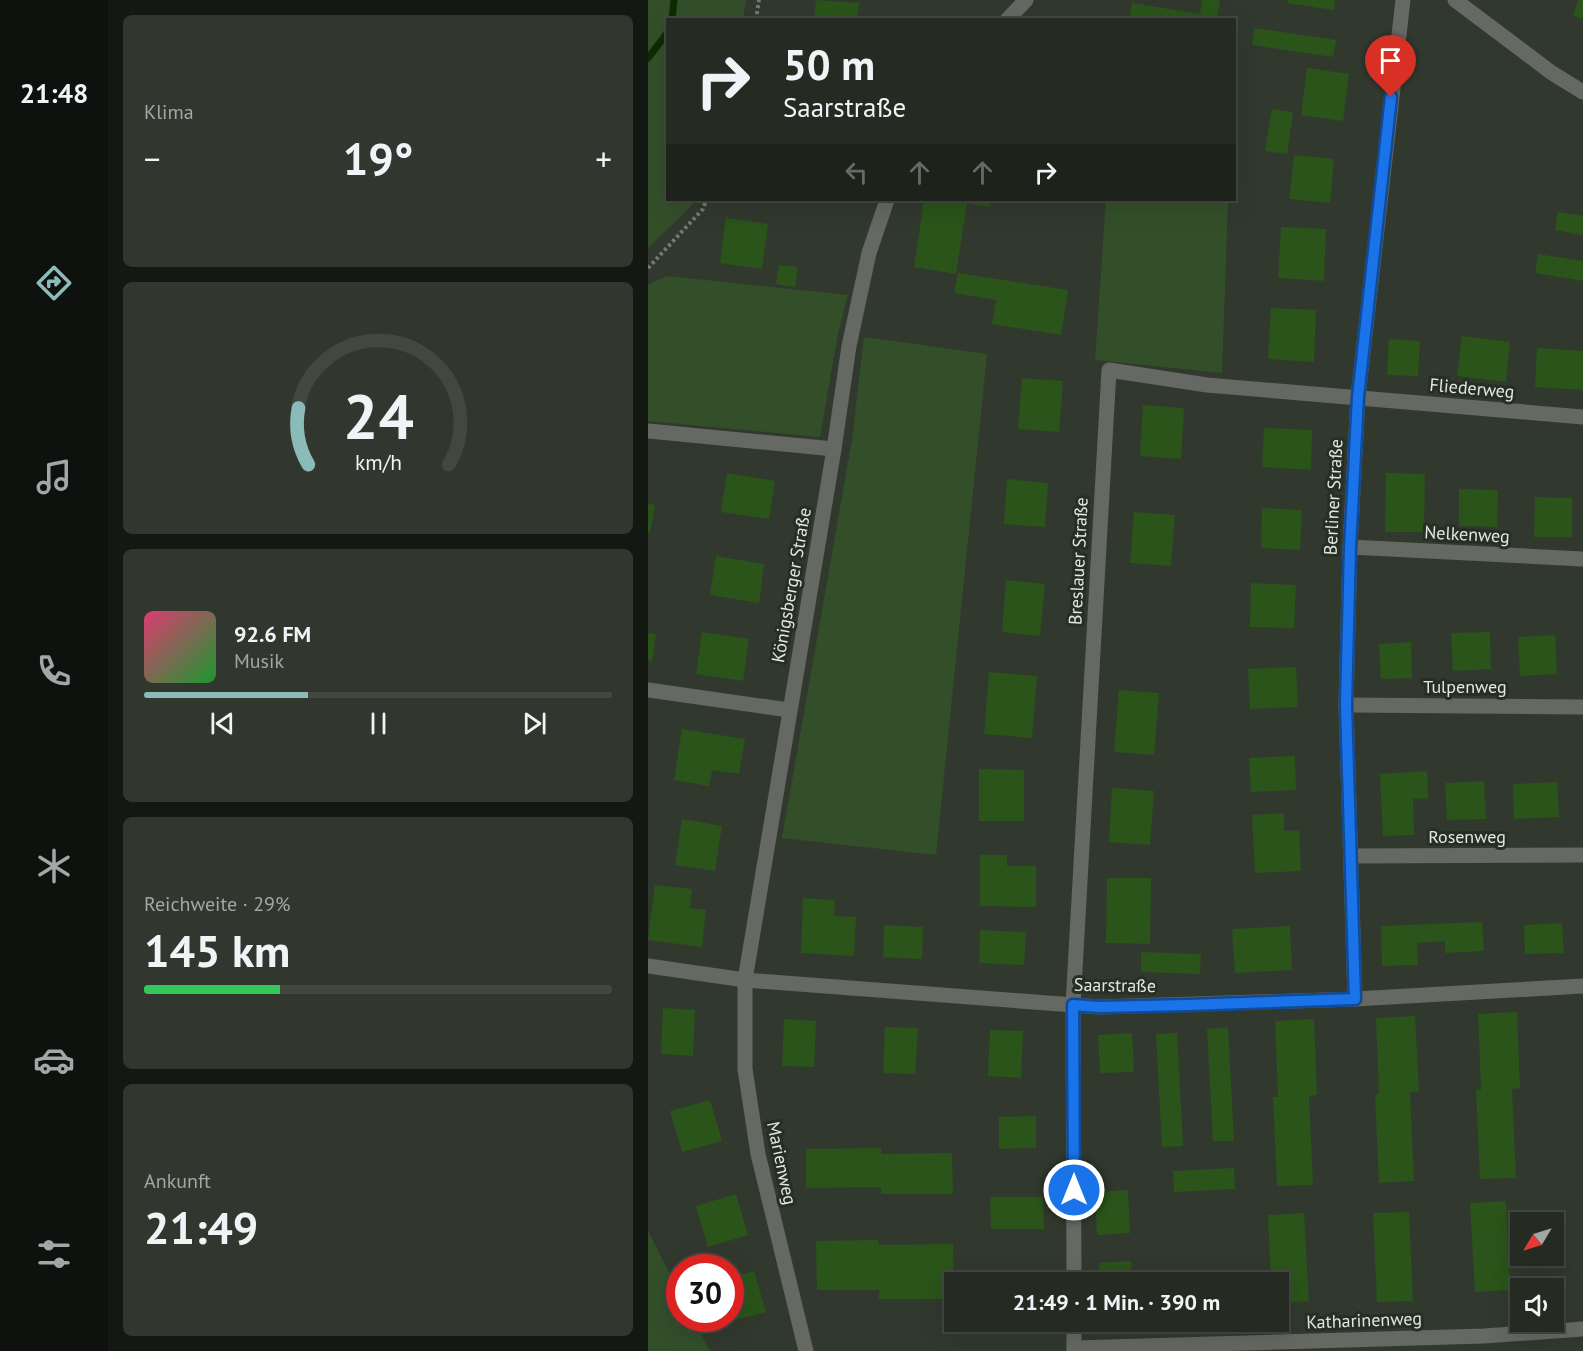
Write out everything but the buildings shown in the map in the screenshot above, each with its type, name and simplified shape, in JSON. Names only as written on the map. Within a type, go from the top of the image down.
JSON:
[{"type":"street","points":[[1009,18],[1026,0]]},
{"type":"street","name":"Berliner Straße","points":[[1355,999],[1346,705],[1350,548],[1358,397],[1403,0]]},
{"type":"street","points":[[1455,0],[1543,66],[1583,92]]},
{"type":"street","name":"Königsberger Straße","points":[[745,980],[849,346],[866,264],[887,201]]},
{"type":"street","name":"Breslauer Straße","points":[[1073,1005],[1109,370],[1207,385],[1358,397]]},
{"type":"street","name":"Fliederweg","points":[[1358,397],[1583,417]]},
{"type":"street","points":[[648,431],[834,448]]},
{"type":"street","name":"Nelkenweg","points":[[1350,548],[1583,559]]},
{"type":"street","points":[[648,690],[789,710]]},
{"type":"street","name":"Tulpenweg","points":[[1346,705],[1583,707]]},
{"type":"street","name":"Rosenweg","points":[[1350,856],[1583,855]]},
{"type":"street","name":"Saarstraße","points":[[648,966],[745,980],[1100,1007],[1355,999],[1583,986]]},
{"type":"street","name":"Marienweg","points":[[745,980],[745,1069],[758,1154],[806,1351]]},
{"type":"street","points":[[1073,1005],[1074,1272]]},
{"type":"street","name":"Katharinenweg","points":[[1074,1349],[1484,1343],[1583,1329]]},
{"type":"street","points":[[1074,1332],[1074,1349]]},
{"type":"path","points":[[756,18],[759,0]]},
{"type":"path","points":[[648,268],[703,209],[706,201]]},
{"type":"green space","points":[[648,0],[746,0],[743,18],[666,18],[666,201],[694,201],[648,248]]},
{"type":"green space","points":[[1106,201],[1228,201],[1222,373],[1095,360]]},
{"type":"green space","points":[[667,276],[848,295],[838,333],[820,437],[648,421],[648,285]]},
{"type":"green space","points":[[864,337],[987,354],[936,855],[782,838],[852,440]]},
{"type":"green space","points":[[648,1231],[666,1266],[666,1332],[700,1332],[710,1351],[648,1351]]},
{"type":"waterway","points":[[672,18],[674,0]]},
{"type":"waterway","points":[[648,58],[666,35]]},
{"type":"route","points":[[1074,1190],[1073,1005],[1100,1007],[1355,999],[1346,705],[1350,548],[1358,397],[1391,97]]}]
